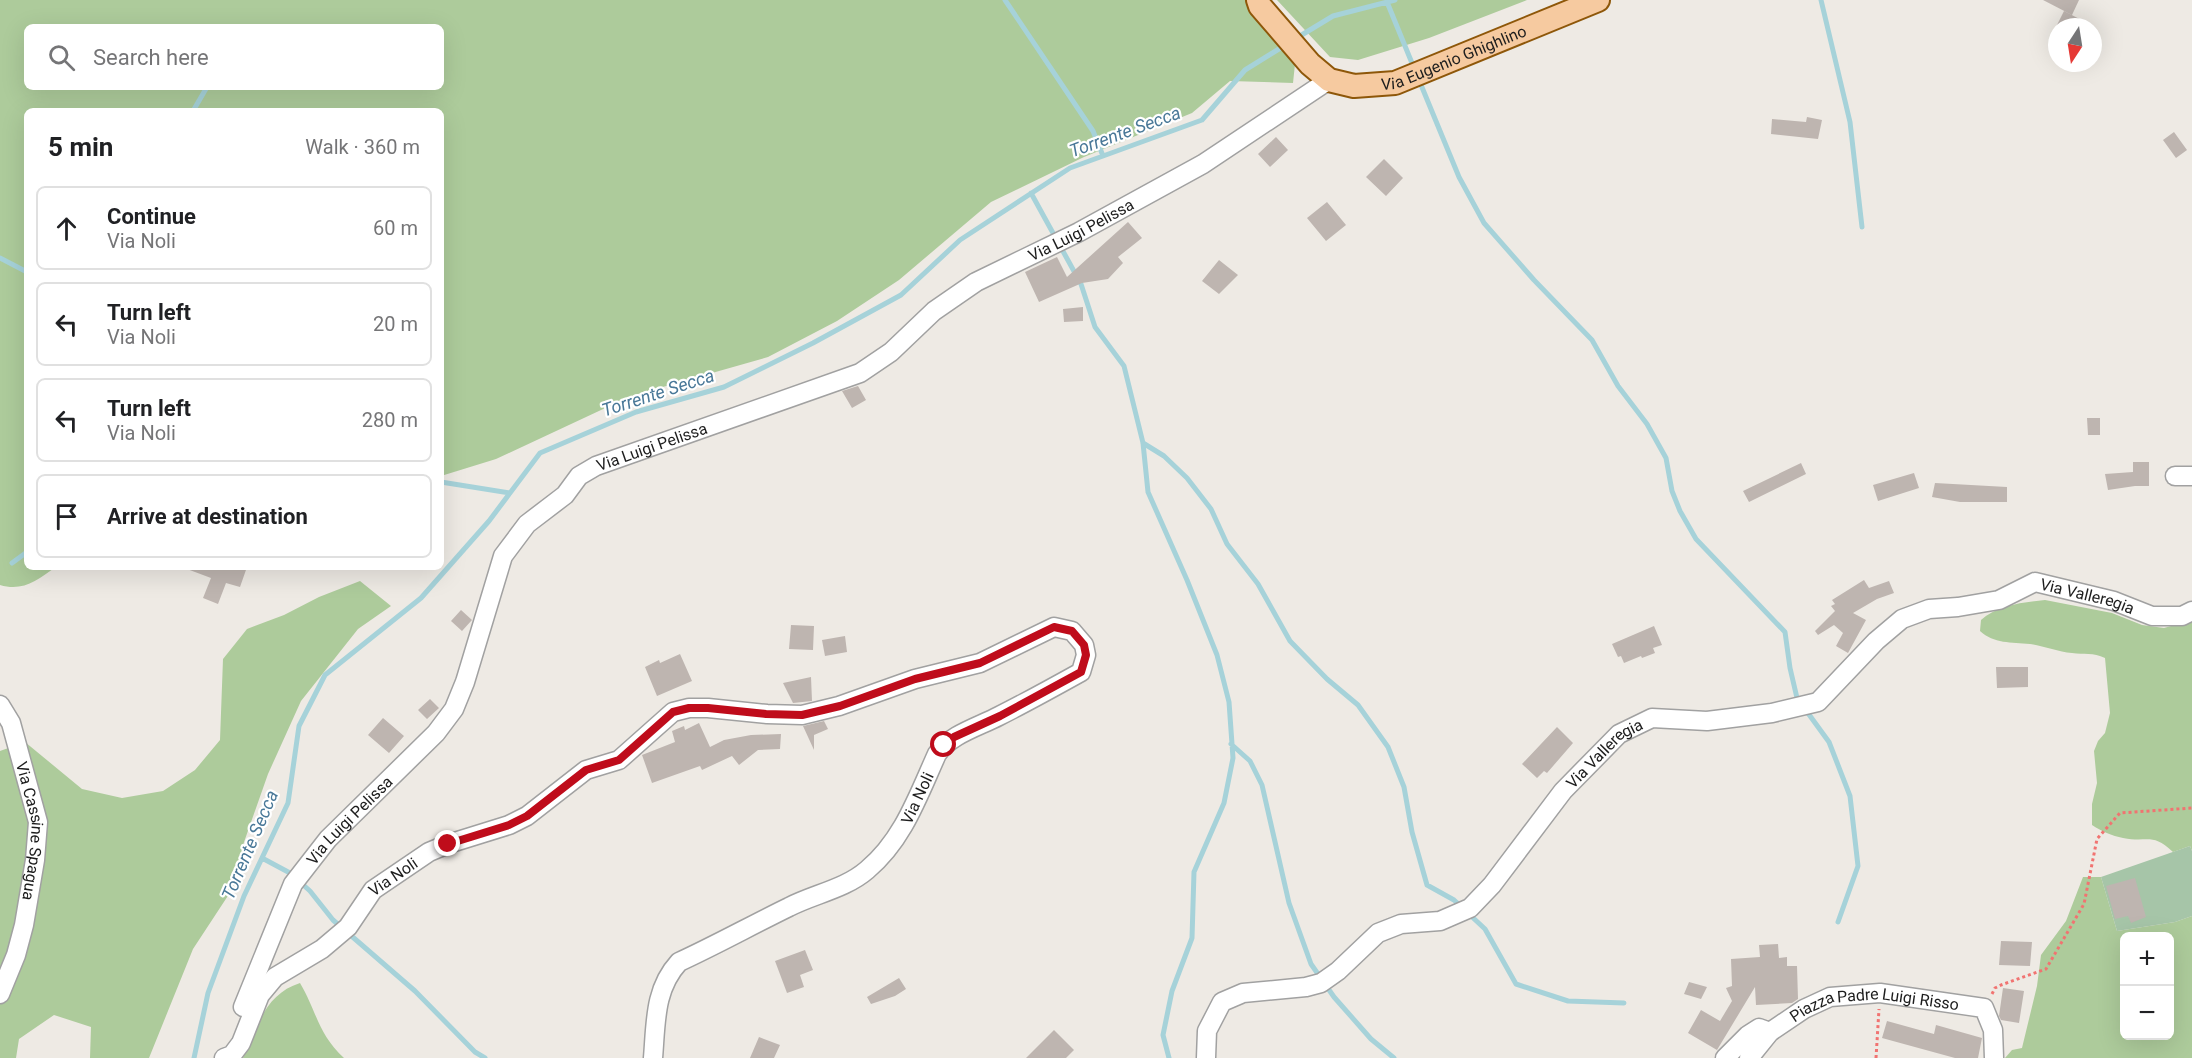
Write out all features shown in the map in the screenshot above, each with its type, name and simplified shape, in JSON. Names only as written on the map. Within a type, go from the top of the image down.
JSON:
[{"type":"main road","name":"Via Eugenio Ghighlino","points":[[1259,3],[1310,64],[1329,80],[1354,86],[1395,83],[1598,0]]},
{"type":"street","name":"Via Luigi Pelissa","points":[[224,1058],[293,884],[328,840],[436,732],[454,709],[465,682],[503,556],[527,524],[565,495],[579,476],[596,466],[860,373],[891,351],[934,311],[976,282],[1079,232],[1203,164],[1329,80]]},
{"type":"street","name":"Via Valleregia","points":[[1206,1058],[1207,1031],[1222,1002],[1243,993],[1306,987],[1321,983],[1338,971],[1378,933],[1401,924],[1440,921],[1470,908],[1492,885],[1563,791],[1619,734],[1652,718],[1707,722],[1772,713],[1818,702],[1876,640],[1902,619],[1929,609],[1999,600],[2035,582],[2114,601],[2152,616],[2182,616],[2192,611]]},
{"type":"street","name":"Via Noli","points":[[224,1058],[232,1055],[241,1043],[260,995],[275,977],[322,949],[348,927],[373,890],[429,852],[509,825],[527,816],[586,770],[619,760],[673,712],[689,708],[708,708],[802,715],[840,706],[915,679],[980,663],[1054,627],[1072,631],[1080,638],[1086,655],[1081,672],[1000,716],[954,737],[944,745],[937,754],[906,824],[867,871],[842,886],[791,906],[679,962],[667,975],[661,991],[656,1016],[653,1058]]},
{"type":"street","name":"Via Cassine Spagua","points":[[0,705],[11,723],[38,822],[35,860],[24,925],[0,994]]},
{"type":"street","name":"Piazza Padre Luigi Risso","points":[[1770,1032],[1804,1009],[1830,997],[1880,993],[1987,1015]]},
{"type":"street","points":[[1982,1058],[1987,1015]]},
{"type":"street","points":[[1987,1015],[1993,1030],[1994,1058]]},
{"type":"street","points":[[1725,1058],[1749,1035],[1759,1029],[1770,1032],[1749,1058]]},
{"type":"path","points":[[1987,1015],[1995,988],[2046,969],[2084,904],[2097,839],[2120,813],[2192,808]]},
{"type":"path","points":[[1876,1058],[1880,993]]},
{"type":"green space","points":[[0,0],[1248,0],[1295,64],[1293,83],[1230,81],[1192,113],[1084,157],[991,202],[899,280],[837,321],[768,357],[631,396],[496,459],[444,475],[444,108],[24,108],[24,570],[51,570],[30,584],[8,587],[0,585]]},
{"type":"green space","points":[[1277,0],[1527,0],[1429,38],[1358,60],[1330,57]]},
{"type":"green space","points":[[360,581],[391,606],[358,629],[301,701],[268,774],[243,845],[237,882],[193,949],[149,1058],[90,1058],[91,1027],[54,1015],[19,1039],[16,1058],[0,1058],[0,751],[25,742],[82,789],[122,798],[163,791],[195,770],[220,740],[223,659],[247,629]]},
{"type":"green space","points":[[2045,600],[2112,613],[2142,625],[2164,628],[2192,620],[2192,851],[2190,846],[2173,852],[2155,840],[2119,837],[2092,825],[2092,804],[2097,783],[2094,751],[2098,741],[2105,733],[2110,713],[2105,658],[2092,654],[2076,654],[2030,644],[1997,640],[1980,631],[1981,620],[1995,611],[2020,603]]},
{"type":"green space","points":[[2190,846],[2192,851],[2192,916],[2175,922],[2117,931],[2101,877]]},
{"type":"green space","points":[[2083,877],[2101,877],[2117,931],[2175,922],[2192,916],[2192,1058],[2005,1058],[2012,1050],[2022,1048],[2037,986],[2041,955],[2066,921]]},
{"type":"green space","points":[[300,983],[323,1031],[344,1058],[243,1058],[270,1003],[288,988]]},
{"type":"building","points":[[2043,0],[2079,0],[2072,15]]},
{"type":"building","points":[[2064,11],[2078,18],[2060,18]]},
{"type":"building","points":[[1807,117],[1822,120],[1818,139],[1771,134],[1772,119],[1806,122]]},
{"type":"building","points":[[2174,132],[2187,150],[2176,158],[2163,140]]},
{"type":"building","points":[[1276,137],[1288,150],[1270,167],[1258,154]]},
{"type":"building","points":[[1384,159],[1403,178],[1386,196],[1366,177]]},
{"type":"building","points":[[1327,202],[1346,225],[1326,241],[1307,218]]},
{"type":"building","points":[[1128,222],[1142,238],[1118,257],[1123,263],[1108,279],[1082,283],[1039,302],[1025,272],[1057,257],[1067,277]]},
{"type":"building","points":[[1219,260],[1238,275],[1219,294],[1202,281]]},
{"type":"building","points":[[1083,307],[1083,321],[1064,322],[1063,309]]},
{"type":"building","points":[[858,386],[866,400],[852,408],[842,391]]},
{"type":"building","points":[[2087,418],[2100,418],[2100,435],[2088,435]]},
{"type":"building","points":[[2133,462],[2149,462],[2149,486],[2108,490],[2105,474],[2133,472]]},
{"type":"building","points":[[1801,463],[1806,474],[1749,502],[1743,491]]},
{"type":"building","points":[[1914,473],[1919,488],[1878,501],[1873,485]]},
{"type":"building","points":[[1935,483],[2007,487],[2007,502],[1960,502],[1932,497]]},
{"type":"building","points":[[190,570],[246,570],[240,587],[226,583],[218,604],[203,598],[211,578]]},
{"type":"building","points":[[1864,580],[1869,588],[1889,581],[1894,593],[1877,599],[1853,613],[1866,620],[1848,653],[1836,646],[1843,633],[1834,625],[1818,635],[1815,631],[1835,611],[1831,606],[1835,604],[1832,600]]},
{"type":"building","points":[[461,610],[472,620],[462,631],[451,621]]},
{"type":"building","points":[[791,625],[814,626],[813,650],[789,649]]},
{"type":"building","points":[[1654,626],[1662,645],[1653,648],[1655,653],[1624,663],[1621,656],[1618,657],[1612,644]]},
{"type":"building","points":[[845,636],[847,652],[825,656],[822,640]]},
{"type":"building","points":[[680,654],[692,681],[657,696],[645,667]]},
{"type":"building","points":[[1996,667],[2028,667],[2028,687],[1997,688]]},
{"type":"building","points":[[811,677],[812,701],[793,703],[783,683]]},
{"type":"building","points":[[430,699],[439,708],[427,719],[418,710]]},
{"type":"building","points":[[383,718],[404,736],[389,753],[368,735]]},
{"type":"building","points":[[824,721],[828,729],[814,735],[814,750],[803,726]]},
{"type":"building","points":[[699,723],[710,747],[724,740],[751,735],[781,734],[780,749],[758,750],[739,765],[732,756],[702,770],[700,766],[652,783],[642,755],[675,742],[672,731],[684,726],[685,730]]},
{"type":"building","points":[[1557,727],[1573,743],[1547,773],[1544,771],[1537,778],[1522,764]]},
{"type":"building","points":[[2135,878],[2146,917],[2131,923],[2128,916],[2115,919],[2106,886]]},
{"type":"building","points":[[2001,941],[2032,942],[2030,966],[1999,965]]},
{"type":"building","points":[[1778,944],[1779,958],[1787,957],[1787,966],[1797,966],[1798,999],[1792,1003],[1756,1005],[1755,987],[1717,1050],[1688,1033],[1701,1010],[1720,1021],[1732,1001],[1726,988],[1732,986],[1731,959],[1760,957],[1759,945]]},
{"type":"building","points":[[805,950],[813,970],[800,975],[804,987],[787,993],[775,961]]},
{"type":"building","points":[[899,978],[906,989],[895,996],[871,1004],[867,997]]},
{"type":"building","points":[[1689,982],[1707,987],[1701,999],[1684,994]]},
{"type":"building","points":[[2003,988],[2024,991],[2019,1023],[2001,1020],[1999,1016]]},
{"type":"building","points":[[1887,1021],[1934,1034],[1936,1025],[1982,1038],[1978,1058],[1955,1058],[1882,1038]]},
{"type":"building","points":[[1054,1030],[1074,1050],[1066,1058],[1026,1058]]},
{"type":"building","points":[[759,1037],[780,1045],[774,1058],[750,1058]]},
{"type":"waterway","points":[[1005,0],[1093,131],[1103,156]]},
{"type":"waterway","name":"Torrente Secca","points":[[1295,39],[1333,16],[1395,0]]},
{"type":"waterway","points":[[1821,0],[1850,122],[1862,227]]},
{"type":"waterway","points":[[1387,2],[1414,68]]},
{"type":"waterway","name":"Torrente Secca","points":[[194,1058],[208,993],[244,896],[288,803],[299,726],[325,675],[421,598],[489,521],[540,453],[636,412],[724,387],[813,343],[901,295],[960,240],[1070,168],[1202,120],[1245,70],[1287,44]]},
{"type":"waterway","points":[[1419,80],[1459,177],[1484,223],[1534,280],[1592,340],[1618,386],[1647,424],[1666,458],[1672,491],[1696,539],[1785,632],[1797,698],[1829,742],[1850,796],[1858,866],[1838,922]]},
{"type":"waterway","points":[[195,108],[205,90]]},
{"type":"waterway","points":[[1031,193],[1081,284],[1095,327],[1124,366],[1143,443],[1148,492],[1217,655],[1229,702],[1233,758],[1224,803],[1194,872],[1192,938],[1172,991],[1163,1035],[1169,1058]]},
{"type":"waterway","points":[[0,258],[24,270]]},
{"type":"waterway","points":[[1143,443],[1164,456],[1187,478],[1211,509],[1227,544],[1258,584],[1290,641],[1327,679],[1358,705],[1388,747],[1404,787],[1412,832],[1427,885],[1454,900],[1485,929],[1516,984],[1568,1001],[1624,1003]]},
{"type":"waterway","points":[[444,482],[510,493]]},
{"type":"waterway","points":[[12,563],[24,554]]},
{"type":"waterway","points":[[1231,744],[1250,761],[1262,785],[1289,903],[1311,964],[1334,997],[1371,1039],[1394,1058]]},
{"type":"waterway","points":[[262,858],[290,873],[310,891],[333,920],[415,991],[475,1052],[485,1058]]},
{"type":"route","points":[[448,844],[509,825],[527,816],[586,770],[619,760],[673,712],[689,708],[708,708],[802,715],[840,706],[915,679],[980,663],[1054,627],[1072,631],[1080,638],[1086,655],[1081,672],[1000,716],[954,737],[944,745]]}]
